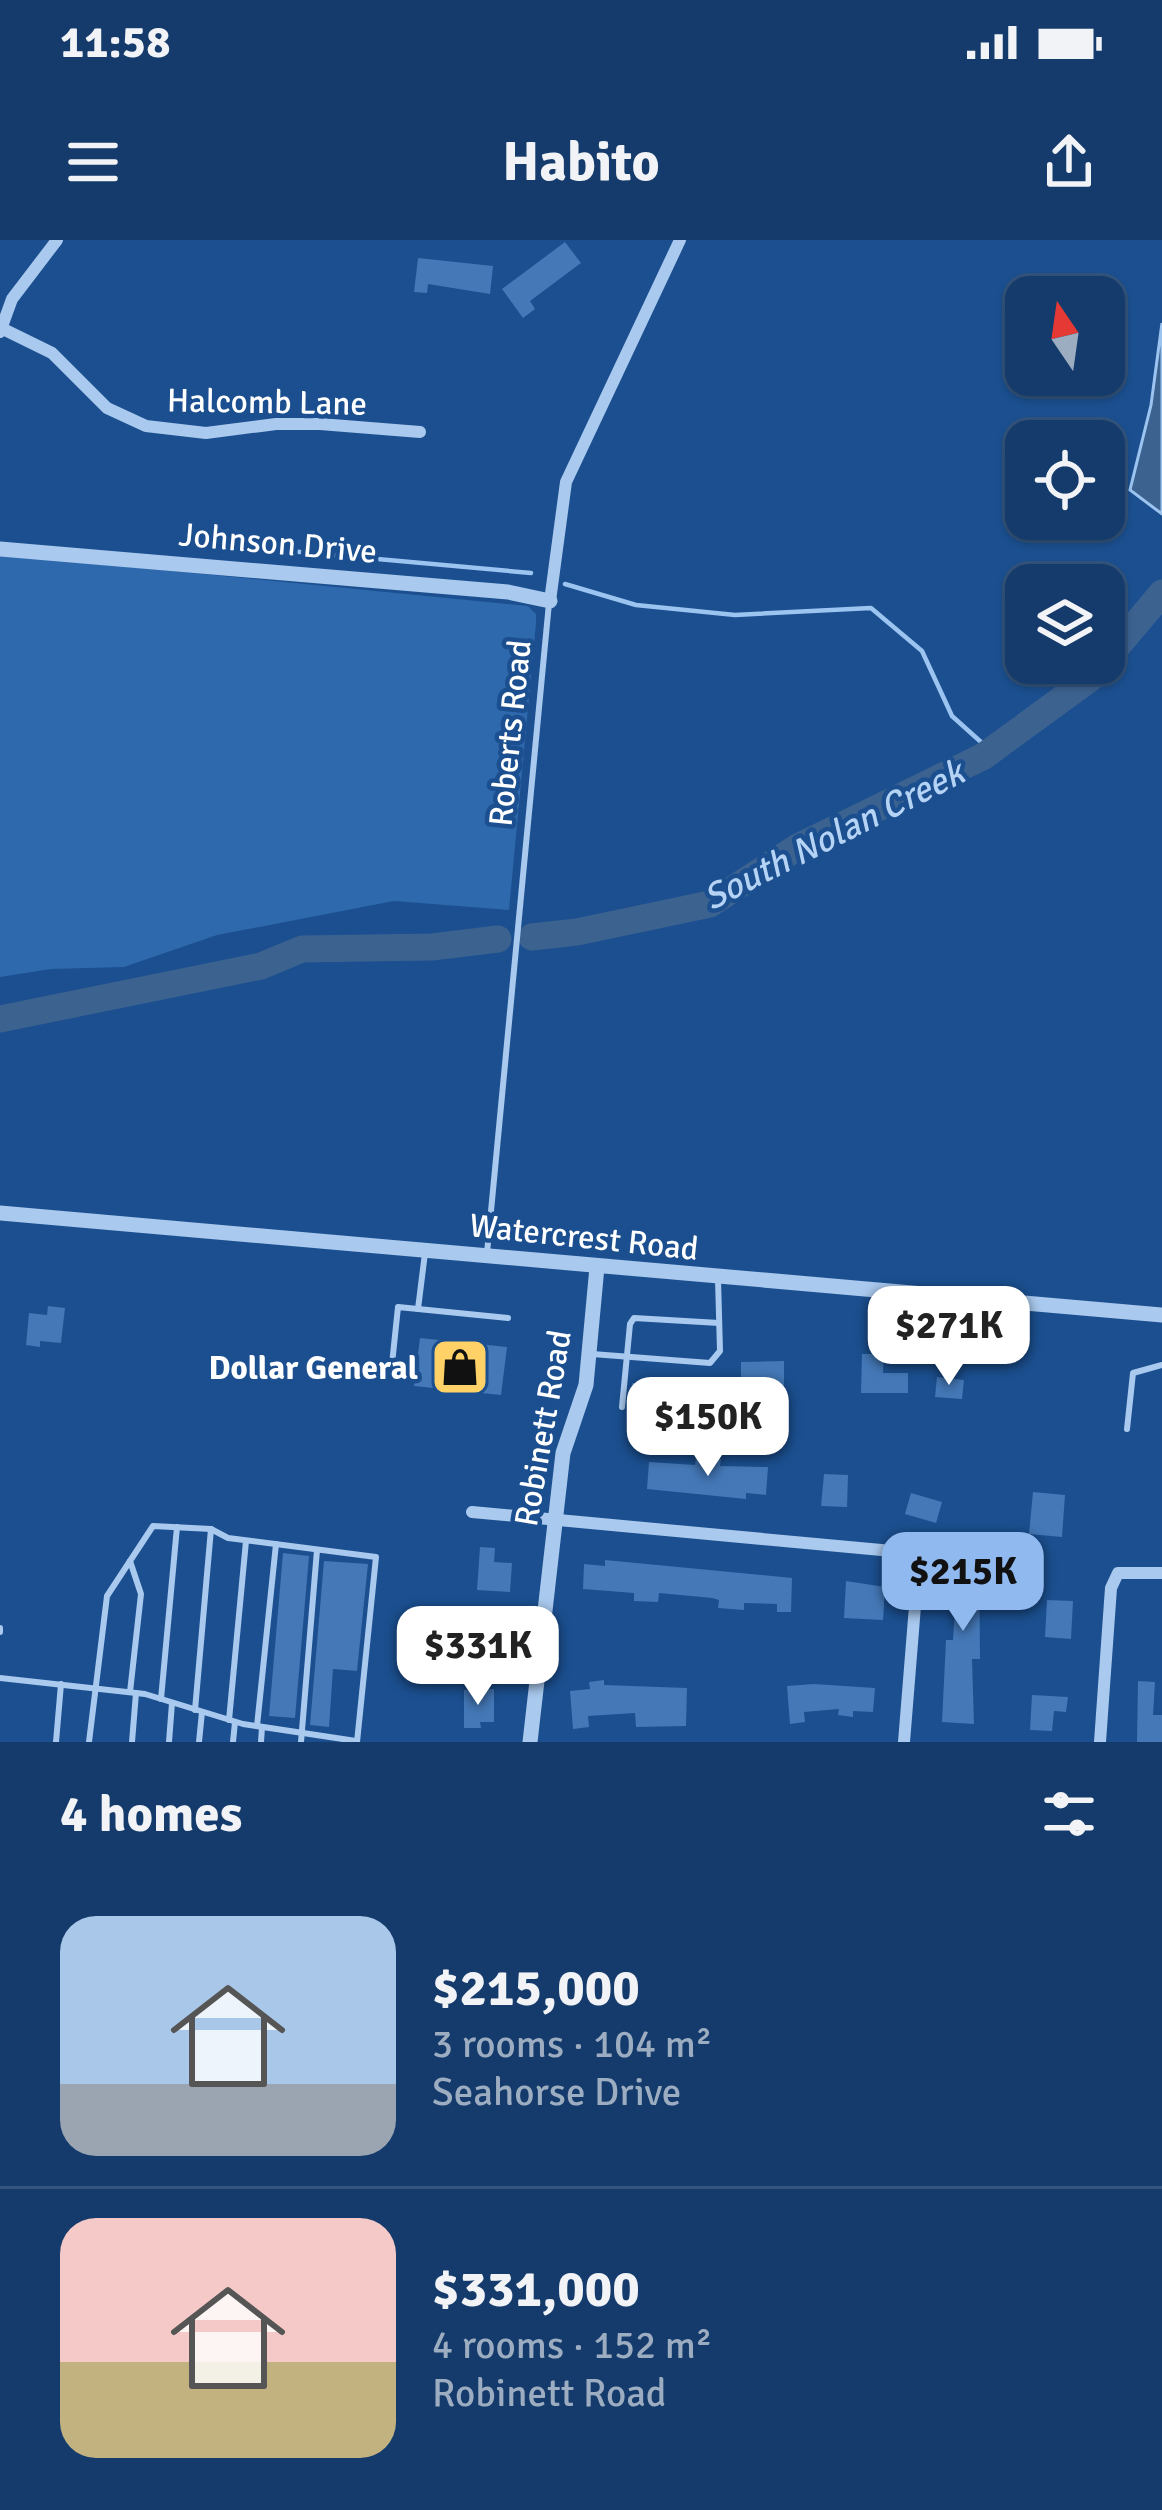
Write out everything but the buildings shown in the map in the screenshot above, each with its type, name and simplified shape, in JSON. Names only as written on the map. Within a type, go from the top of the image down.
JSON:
[{"type":"street","points":[[0,330],[12,299],[56,240]]},
{"type":"street","name":"Roberts Road","points":[[550,601],[566,482],[680,240]]},
{"type":"street","name":"Halcomb Lane","points":[[0,330],[52,353],[107,408],[146,426],[206,433],[298,424],[420,432]]},
{"type":"street","name":"Johnson Drive","points":[[0,549],[508,592],[550,601]]},
{"type":"street","name":"Watercrest Road","points":[[0,1213],[1162,1315]]},
{"type":"street","name":"Robinett Road","points":[[530,1742],[563,1453],[586,1385],[597,1267]]},
{"type":"street","points":[[472,1513],[903,1552],[918,1569],[904,1742]]},
{"type":"street","points":[[1100,1742],[1111,1588],[1118,1573],[1162,1573]]},
{"type":"lane","name":"Roberts Road","points":[[486,1256],[550,601]]},
{"type":"lane","points":[[418,1309],[425,1250]]},
{"type":"lane","points":[[589,1354],[710,1363],[720,1351],[718,1279]]},
{"type":"lane","points":[[392,1364],[398,1307],[508,1318]]},
{"type":"lane","points":[[622,1407],[634,1318],[719,1323]]},
{"type":"lane","points":[[1127,1430],[1133,1373],[1162,1365]]},
{"type":"lane","points":[[0,1678],[61,1684],[94,1688],[133,1693],[301,1737],[357,1742],[376,1557],[227,1538],[211,1529],[153,1526],[107,1596],[94,1688],[89,1742]]},
{"type":"lane","points":[[161,1699],[177,1527]]},
{"type":"lane","points":[[199,1742],[211,1529]]},
{"type":"lane","points":[[233,1742],[246,1541]]},
{"type":"lane","points":[[261,1742],[276,1544]]},
{"type":"lane","points":[[301,1737],[317,1550]]},
{"type":"lane","points":[[130,1561],[141,1594],[132,1742]]},
{"type":"lane","points":[[56,1742],[61,1684]]},
{"type":"lane","points":[[169,1742],[172,1702]]},
{"type":"shaded area","points":[[1162,323],[1162,514],[1130,490],[1151,405]]},
{"type":"shaded area","points":[[0,554],[528,606],[536,614],[536,623],[509,910],[394,901],[217,935],[124,967],[51,969],[0,977]]},
{"type":"waterway","points":[[278,550],[531,573]]},
{"type":"waterway","points":[[565,584],[636,605],[735,615],[871,608],[922,651],[952,716],[991,751]]},
{"type":"waterway","name":"South Nolan Creek","points":[[1125,637],[1162,593]]},
{"type":"waterway","name":"South Nolan Creek","points":[[532,937],[710,904],[796,848],[984,756],[1082,684]]},
{"type":"waterway","name":"South Nolan Creek","points":[[0,1019],[261,966],[302,949],[432,947],[498,939]]},
{"type":"place","name":"Dollar General","points":[[460,1367]]}]
